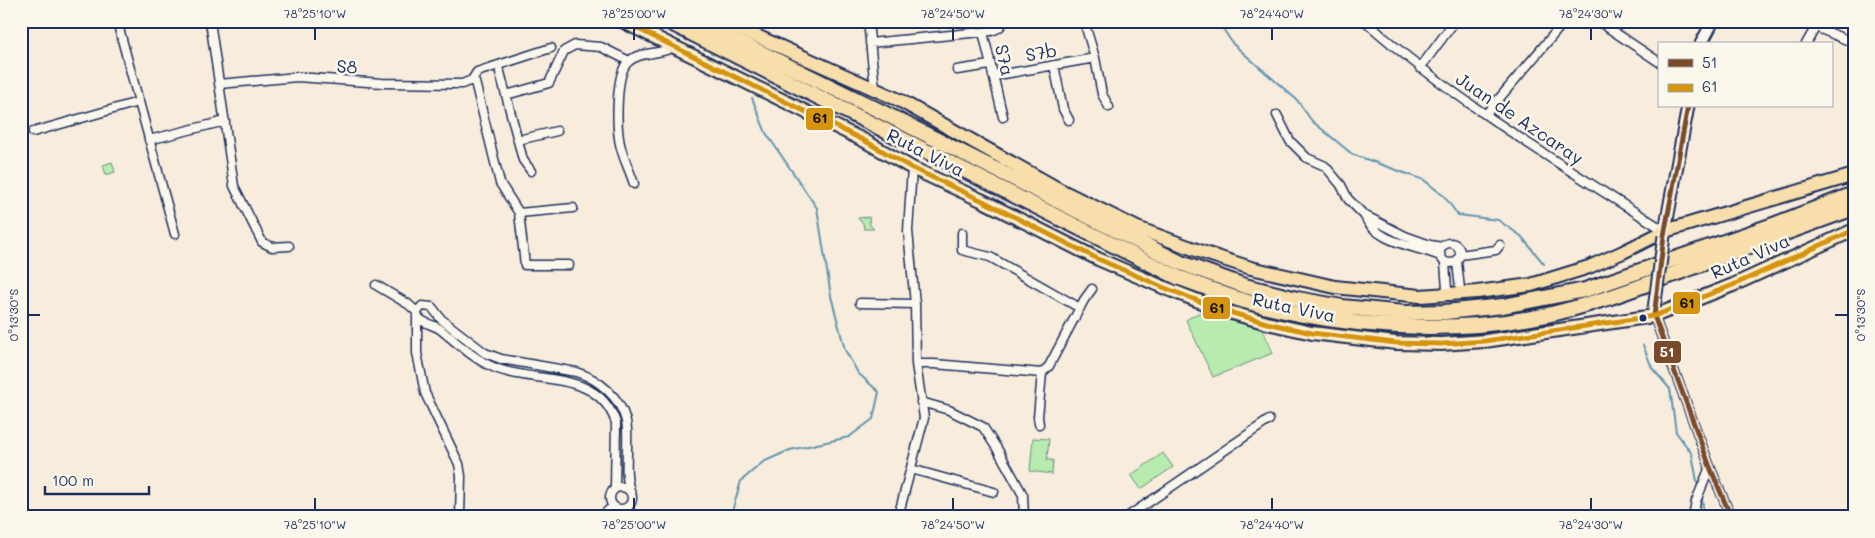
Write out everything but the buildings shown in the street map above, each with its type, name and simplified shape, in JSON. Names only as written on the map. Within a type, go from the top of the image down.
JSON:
[{"type":"highway","name":"Ruta Viva","points":[[667,21],[1177,277],[1240,299],[1295,313],[1340,321],[1406,326],[1445,326],[1506,322],[1547,315],[1593,303],[1854,208]]},
{"type":"highway","name":"Ruta Viva","points":[[696,21],[874,108],[1181,263],[1245,286],[1297,299],[1342,307],[1405,313],[1445,312],[1503,306],[1585,290],[1776,224],[1854,194]]},
{"type":"main road","name":"Ruta Viva","points":[[622,21],[865,141],[912,168],[981,200],[1098,259],[1222,310],[1312,333],[1396,344],[1485,341],[1654,313],[1733,284],[1854,230]]},
{"type":"main road","name":"Ruta Viva","points":[[723,21],[898,100],[1069,194],[1137,228],[1251,268],[1334,287],[1420,296],[1467,293],[1531,285],[1580,269],[1664,233],[1854,175]]},
{"type":"street","points":[[117,21],[175,234]]},
{"type":"street","points":[[210,21],[234,186],[262,242],[272,247],[289,246]]},
{"type":"street","points":[[868,21],[874,89]]},
{"type":"street","points":[[982,32],[998,29],[1002,26],[1003,21]]},
{"type":"street","points":[[1084,21],[1095,58],[1102,94],[1109,106]]},
{"type":"street","name":"Juan de Azcaray","points":[[1365,21],[1374,33],[1420,68],[1509,131],[1664,233]]},
{"type":"street","points":[[1420,68],[1454,21]]},
{"type":"street","points":[[1486,114],[1565,21]]},
{"type":"street","points":[[1598,21],[1658,61]]},
{"type":"street","points":[[1702,42],[1713,21]]},
{"type":"street","points":[[1807,42],[1817,24],[1854,43]]},
{"type":"street","name":"S7a","points":[[870,43],[982,32],[1003,117]]},
{"type":"street","points":[[506,95],[549,83],[564,51],[575,45],[601,47],[629,61]]},
{"type":"street","points":[[634,184],[620,146],[618,108],[621,74],[629,61],[642,55],[668,50],[675,46]]},
{"type":"street","name":"S8","points":[[220,84],[298,77],[382,83],[462,84],[472,80],[477,72],[551,48]]},
{"type":"street","name":"S7b","points":[[993,76],[1095,58]]},
{"type":"street","points":[[957,70],[990,65]]},
{"type":"street","points":[[1054,65],[1063,109],[1069,120]]},
{"type":"street","points":[[500,72],[523,160],[531,171]]},
{"type":"street","points":[[472,80],[475,82],[479,96],[500,183],[519,214],[525,265],[569,265]]},
{"type":"street","points":[[33,132],[138,102]]},
{"type":"street","points":[[1688,108],[1664,233],[1654,313],[1710,468],[1731,517]]},
{"type":"street","points":[[1277,115],[1290,141],[1307,158],[1324,166],[1341,185],[1348,199],[1364,215],[1405,236],[1430,245],[1442,246],[1449,243],[1456,245],[1460,251],[1460,289],[1467,293]]},
{"type":"street","points":[[149,140],[225,121]]},
{"type":"street","points":[[1509,131],[1514,125]]},
{"type":"street","points":[[518,140],[556,130]]},
{"type":"street","points":[[899,517],[924,418],[916,364],[915,304],[908,231],[912,168]]},
{"type":"street","points":[[519,214],[573,208]]},
{"type":"street","points":[[1364,215],[1368,224],[1398,243],[1452,264],[1459,258],[1496,250],[1500,245]]},
{"type":"street","points":[[962,233],[962,250],[990,257],[1080,308]]},
{"type":"street","points":[[1440,295],[1447,290],[1442,246]]},
{"type":"street","points":[[376,285],[408,304],[423,322],[436,326],[484,363],[494,368],[570,382],[594,393],[601,399],[613,414],[616,423],[615,488],[610,498],[613,506],[627,508]]},
{"type":"street","points":[[1039,424],[1042,373],[1049,366],[1084,300],[1092,289]]},
{"type":"street","points":[[860,303],[915,304]]},
{"type":"street","points":[[460,517],[461,476],[459,464],[425,393],[417,353],[417,314],[422,306],[432,307],[441,319],[490,355],[501,359],[576,372],[601,384],[618,404],[626,423],[626,478],[633,498],[627,508]]},
{"type":"street","points":[[916,364],[1042,373]]},
{"type":"street","points":[[921,402],[950,410],[983,426],[1023,494],[1024,517]]},
{"type":"street","points":[[1127,517],[1269,420]]},
{"type":"street","points":[[1693,517],[1696,501],[1710,468]]},
{"type":"street","points":[[911,469],[994,492]]},
{"type":"street","points":[[615,488],[623,486],[630,490]]},
{"type":"street","points":[[601,517],[613,506]]},
{"type":"street","points":[[627,508],[632,517]]},
{"type":"green space","points":[[112,162],[115,172],[106,175],[103,165]]},
{"type":"green space","points":[[869,217],[870,225],[874,229],[864,229],[863,223],[858,218]]},
{"type":"green space","points":[[1198,313],[1262,328],[1273,353],[1213,377],[1186,320]]},
{"type":"green space","points":[[1033,438],[1049,439],[1047,460],[1053,460],[1052,474],[1030,471]]},
{"type":"green space","points":[[1163,453],[1173,467],[1141,489],[1131,475]]},
{"type":"waterway","points":[[1218,21],[1233,44],[1297,100],[1312,121],[1352,154],[1424,180],[1444,196],[1458,215],[1498,220],[1521,236],[1544,264]]},
{"type":"waterway","points":[[732,517],[741,481],[763,462],[790,450],[849,437],[873,419],[879,392],[858,373],[845,350],[831,296],[817,208],[766,133],[752,98]]},
{"type":"waterway","points":[[1643,345],[1652,368],[1670,389],[1676,432],[1692,454],[1698,487]]},
{"type":"waterway","points":[[1702,497],[1704,517]]},
{"type":"transit line","name":"61","points":[[622,21],[865,141],[912,168],[981,200],[1098,259],[1222,310],[1312,333],[1396,343],[1441,344],[1485,341],[1654,316],[1733,285],[1854,230]]},
{"type":"transit line","name":"51","points":[[1688,108],[1664,236],[1654,316],[1710,467],[1731,517]]}]
